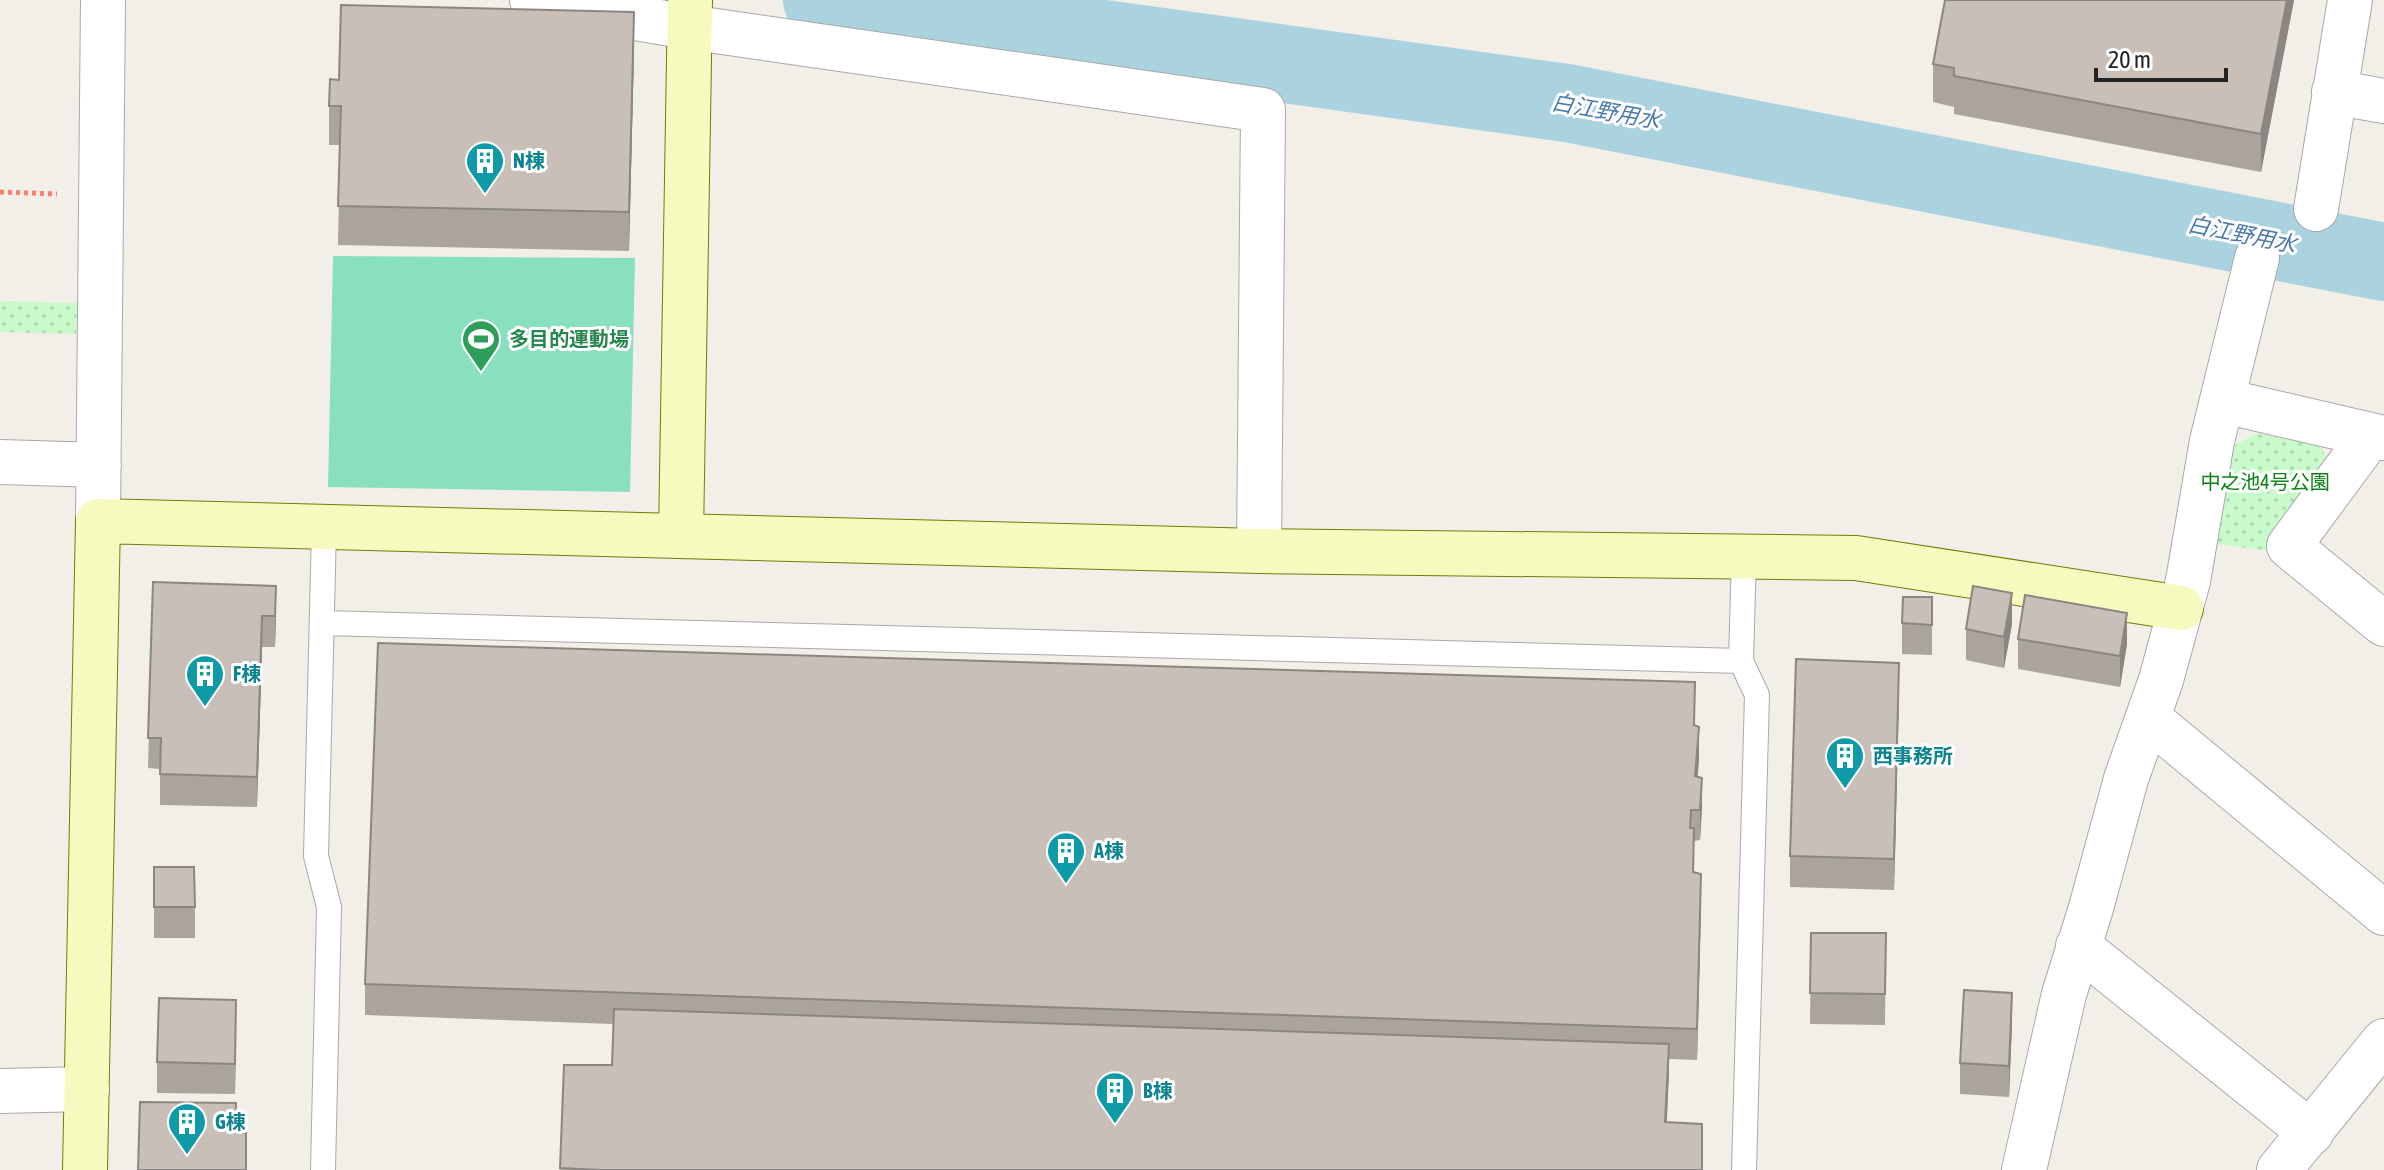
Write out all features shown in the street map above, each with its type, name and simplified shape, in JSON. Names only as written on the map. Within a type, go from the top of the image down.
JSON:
[{"type":"street","points":[[85,1170],[99,465],[103,0]]},
{"type":"street","points":[[532,0],[689,12],[1263,110],[1259,551]]},
{"type":"street","points":[[2316,209],[2350,0]]},
{"type":"street","points":[[681,536],[689,12]]},
{"type":"street","points":[[2334,92],[2384,101]]},
{"type":"street","points":[[2024,1170],[2064,994],[2126,779],[2161,680],[2181,608],[2212,441],[2257,258]]},
{"type":"street","points":[[2224,401],[2377,436],[2289,546],[2384,624]]},
{"type":"street","points":[[0,462],[99,465]]},
{"type":"street","points":[[98,521],[1259,551],[1856,558],[2181,608]]},
{"type":"street","points":[[2148,718],[2384,913]]},
{"type":"street","points":[[2078,946],[2311,1133]]},
{"type":"street","points":[[2279,1170],[2384,1041]]},
{"type":"street","points":[[0,1091],[87,1089]]},
{"type":"lane","points":[[323,1170],[329,907],[316,856],[324,528]]},
{"type":"lane","points":[[1744,556],[1741,661],[1757,695],[1744,1170]]},
{"type":"lane","points":[[323,623],[1741,661]]},
{"type":"path","points":[[0,192],[102,196]]},
{"type":"green space","name":"多目的運動場","points":[[333,256],[635,258],[630,492],[328,487]]},
{"type":"green space","points":[[0,301],[77,303],[76,334],[0,332]]},
{"type":"green space","name":"中之池4号公園","points":[[2256,433],[2321,446],[2331,471],[2271,551],[2209,543],[2224,452]]},
{"type":"building","points":[[1945,0],[2287,0],[2261,134],[1954,76],[1954,68],[1933,64]]},
{"type":"building","name":"N棟","points":[[341,5],[634,12],[629,212],[338,206],[341,106],[329,106],[330,79],[339,80]]},
{"type":"building","name":"F棟","points":[[153,582],[276,586],[275,616],[262,616],[257,777],[160,774],[161,738],[148,738]]},
{"type":"building","points":[[1973,586],[2012,593],[2004,637],[1966,629]]},
{"type":"building","points":[[2025,595],[2127,613],[2120,656],[2018,639]]},
{"type":"building","points":[[1903,597],[1932,597],[1932,625],[1902,623]]},
{"type":"building","name":"A棟","points":[[378,643],[1695,682],[1694,725],[1699,727],[1695,776],[1702,778],[1700,810],[1691,810],[1690,828],[1694,828],[1693,872],[1701,874],[1697,1029],[365,984]]},
{"type":"building","name":"西事務所","points":[[1796,659],[1899,663],[1894,859],[1790,856]]},
{"type":"building","points":[[154,867],[194,867],[195,907],[154,907]]},
{"type":"building","points":[[1811,933],[1886,933],[1885,994],[1810,993]]},
{"type":"building","points":[[1964,990],[2012,993],[2009,1066],[1960,1063]]},
{"type":"building","points":[[159,998],[236,1000],[235,1064],[157,1062]]},
{"type":"building","name":"B棟","points":[[614,1009],[1669,1044],[1665,1122],[1702,1124],[1702,1170],[560,1168],[564,1065],[612,1065]]},
{"type":"building","points":[[140,1102],[236,1103],[235,1133],[246,1133],[246,1170],[138,1170]]},
{"type":"waterway","name":"白江野用水","points":[[822,0],[1567,103],[2384,262]]},
{"type":"place","name":"N棟","points":[[485,195]]},
{"type":"place","name":"多目的運動場","points":[[481,373]]},
{"type":"place","name":"F棟","points":[[205,708]]},
{"type":"place","name":"西事務所","points":[[1845,790]]},
{"type":"place","name":"A棟","points":[[1066,885]]},
{"type":"place","name":"B棟","points":[[1115,1125]]},
{"type":"place","name":"G棟","points":[[187,1156]]}]
